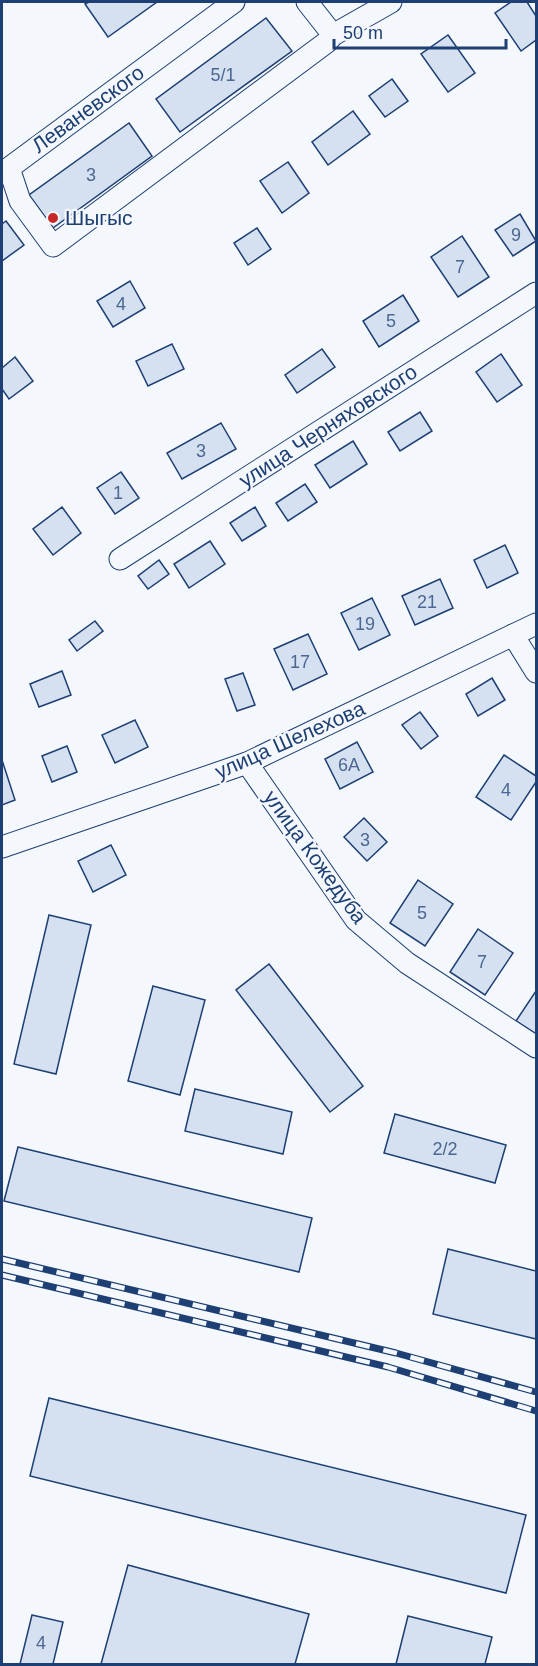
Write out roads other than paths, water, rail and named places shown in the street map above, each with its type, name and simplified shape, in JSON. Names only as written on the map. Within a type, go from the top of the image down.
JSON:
[{"type":"street","name":"Леваневского","points":[[234,2],[9,168],[20,201],[53,246],[327,42],[333,35],[391,2]]},
{"type":"street","points":[[307,2],[333,35]]},
{"type":"street","name":"улица Черняховского","points":[[120,559],[537,293]]},
{"type":"street","name":"улица Шелехова","points":[[2,847],[247,763],[537,624]]},
{"type":"street","points":[[513,635],[537,672]]},
{"type":"street","name":"улица Кожедуба","points":[[247,763],[356,920],[408,963],[537,1047]]},
{"type":"railway","points":[[2,1259],[396,1353],[536,1392]]},
{"type":"railway","points":[[2,1275],[388,1367],[536,1411]]},
{"type":"place","name":"Шыгыс","points":[[53,218]]}]
